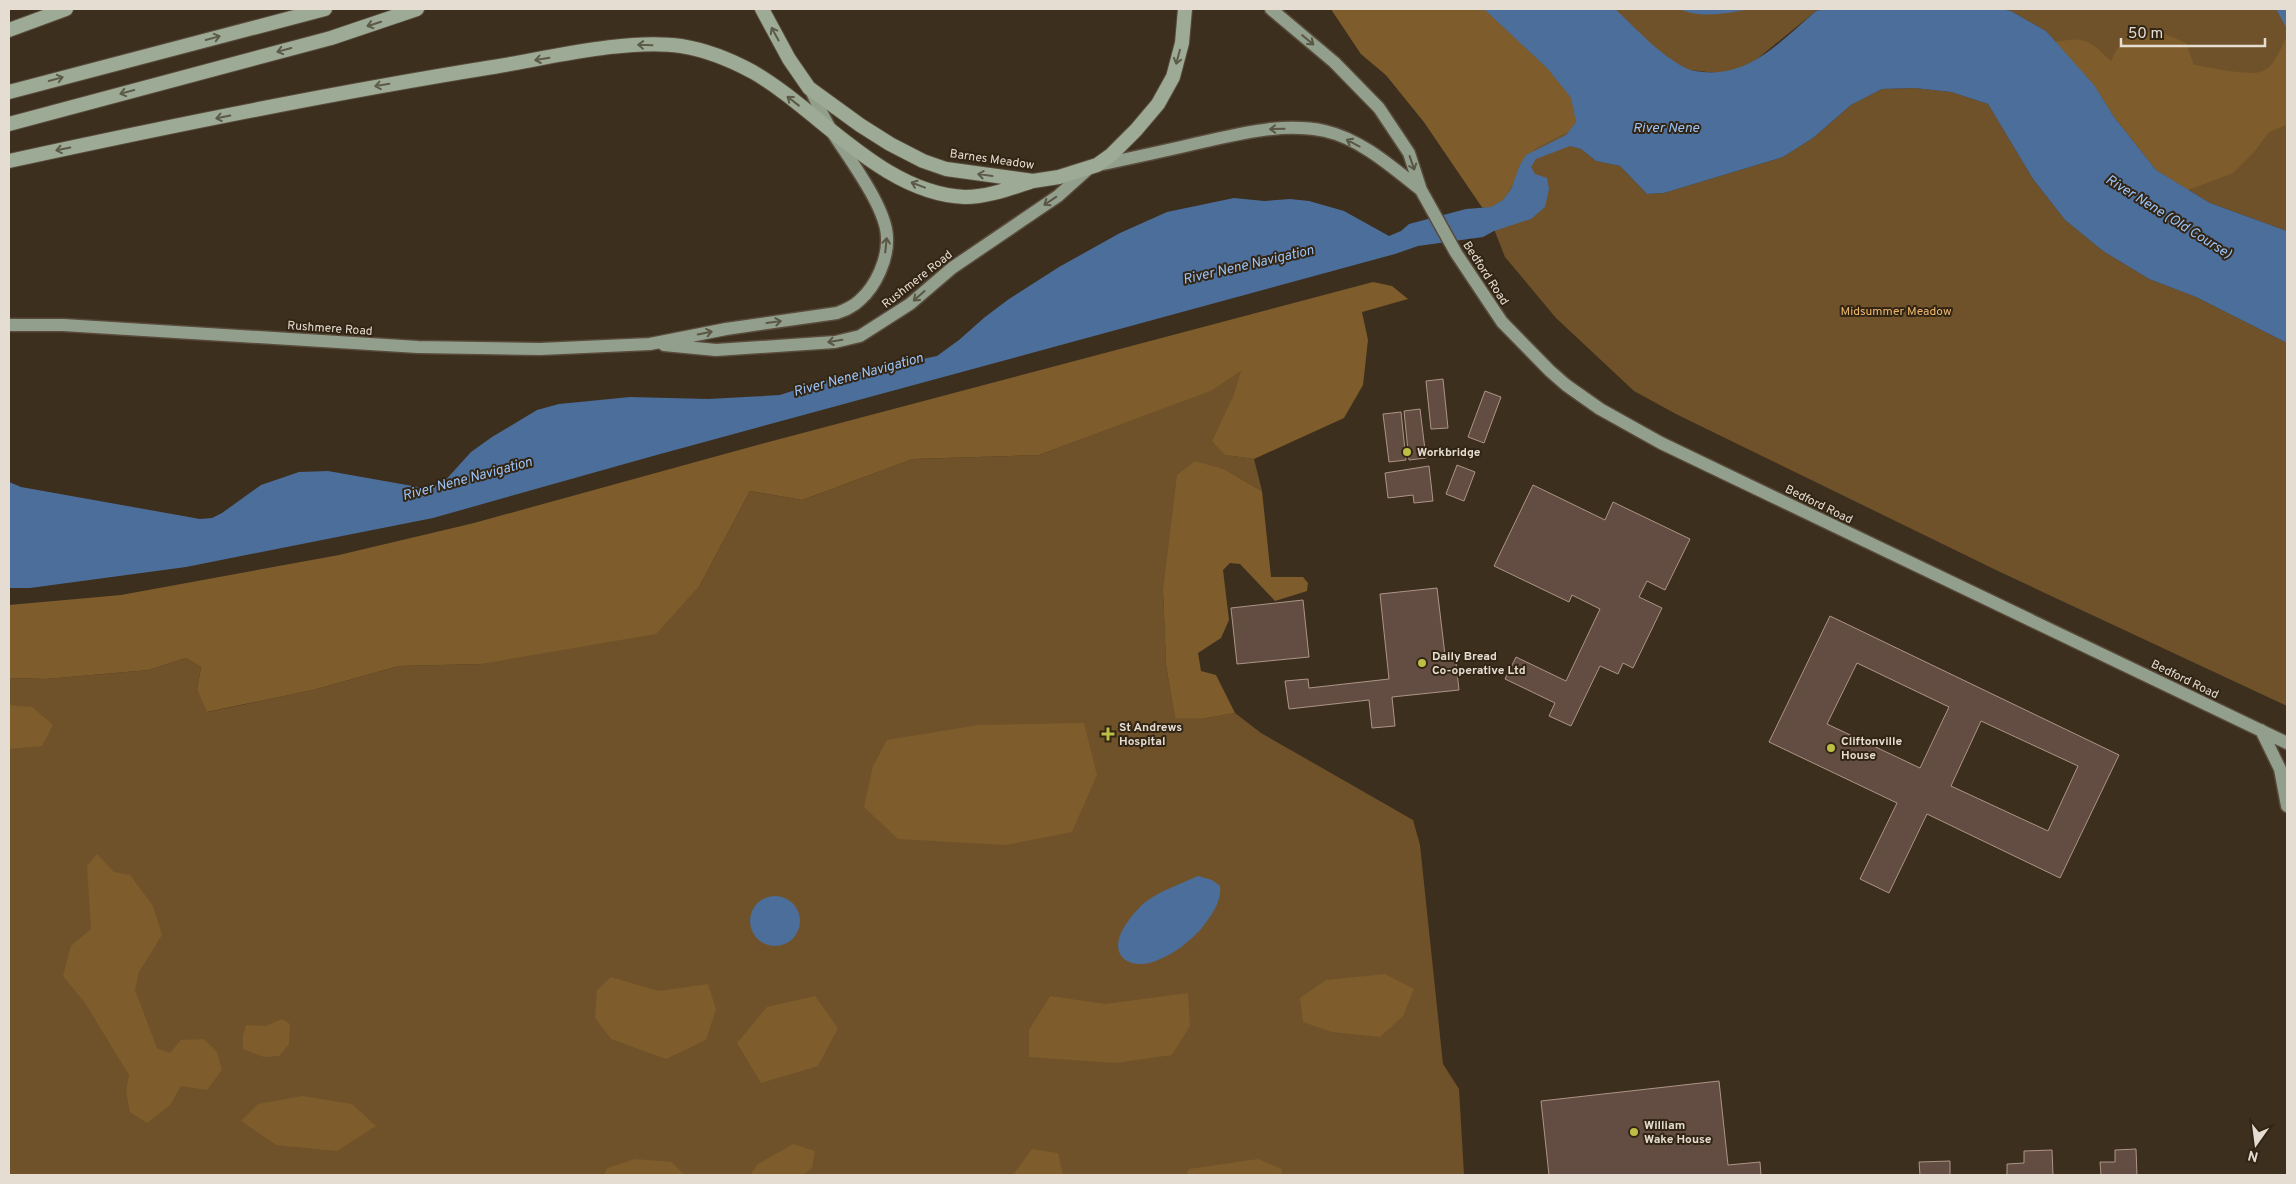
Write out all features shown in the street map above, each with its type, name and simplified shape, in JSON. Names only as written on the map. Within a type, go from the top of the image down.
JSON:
[{"type":"highway","points":[[9,30],[66,9]]},
{"type":"highway","points":[[9,92],[325,9]]},
{"type":"highway","points":[[9,124],[331,38],[417,9]]},
{"type":"highway","name":"Barnes Meadow","points":[[762,9],[789,59],[809,88],[867,130],[923,161],[946,169],[1033,181],[1092,167],[1112,155],[1158,104],[1175,68],[1182,43],[1185,9]]},
{"type":"highway","points":[[9,161],[381,85],[636,45],[680,46],[713,54],[752,72],[880,168],[936,192],[965,197],[993,194],[1033,181]]},
{"type":"main road","name":"Bedford Road","points":[[1272,9],[1334,62],[1379,108],[1409,153],[1421,190],[1456,253],[1502,322],[1550,372],[1600,409],[1661,443],[2287,743]]},
{"type":"main road","name":"Rushmere Road","points":[[9,325],[82,326],[418,347],[540,350],[650,344],[726,329],[837,313],[861,300],[878,274],[885,254],[888,237],[878,205],[832,131],[809,88]]},
{"type":"main road","name":"Bedford Road","points":[[1092,167],[1263,129],[1294,128],[1326,131],[1347,139],[1380,158],[1421,190]]},
{"type":"main road","name":"Rushmere Road","points":[[650,344],[716,350],[835,342],[860,336],[910,304],[952,268],[1058,196],[1092,167]]},
{"type":"main road","points":[[2260,730],[2280,769],[2287,806]]},
{"type":"green space","name":"Midsummer Meadow","points":[[1331,9],[1824,9],[1816,11],[1757,59],[1739,69],[1717,73],[1689,70],[1561,143],[1581,149],[1596,161],[1620,166],[1647,194],[1664,193],[1783,157],[1813,138],[1851,105],[1882,89],[1914,88],[1951,92],[1988,104],[2033,179],[2065,220],[2103,251],[2149,279],[2196,297],[2287,343],[2287,706],[1998,571],[1676,414],[1634,391],[1556,318],[1505,257],[1490,219],[1424,122],[1386,75],[1361,54]]},
{"type":"green space","points":[[2000,9],[2276,9],[2287,28],[2287,231],[2210,203],[2156,170],[2046,31],[2011,11]]},
{"type":"green space","points":[[1242,370],[1232,399],[1226,455],[1254,459],[1262,491],[1226,470],[1163,591],[1166,665],[1175,717],[1202,719],[1235,713],[1261,733],[1413,820],[1420,845],[1443,1064],[1459,1089],[1464,1175],[9,1175],[9,678],[46,679],[149,670],[186,658],[201,667],[197,690],[208,712],[313,690],[399,666],[481,664],[700,585],[750,491],[802,500],[913,459],[1039,455],[1210,391]]},
{"type":"shaded area","points":[[1331,9],[1484,9],[1548,69],[1571,98],[1576,122],[1568,132],[1535,149],[1503,200],[1491,207],[1482,207],[1424,122],[1386,75],[1361,54]]},
{"type":"shaded area","points":[[2158,31],[2186,43],[2194,65],[2249,73],[2257,73],[2267,69],[2277,56],[2287,36],[2287,125],[2269,132],[2255,151],[2233,173],[2188,190],[2156,170],[2114,117],[2094,85],[2055,42],[2073,39],[2086,41],[2111,61],[2124,40],[2141,32]]},
{"type":"shaded area","points":[[1373,282],[1392,286],[1408,299],[1362,312],[1368,340],[1363,385],[1344,418],[1254,459],[1225,455],[1212,441],[1232,399],[1241,371],[1211,391],[1039,455],[913,459],[802,500],[750,491],[700,585],[656,634],[481,664],[399,666],[313,690],[207,712],[197,690],[201,667],[186,658],[149,670],[46,679],[9,678],[9,605],[121,595],[339,555],[474,523],[761,444]]},
{"type":"shaded area","points":[[1195,461],[1226,470],[1262,491],[1271,577],[1303,577],[1308,583],[1307,591],[1275,601],[1240,564],[1230,563],[1223,570],[1229,620],[1221,638],[1198,653],[1201,671],[1216,675],[1235,713],[1202,719],[1175,718],[1166,665],[1163,591],[1177,475]]},
{"type":"shaded area","points":[[9,705],[32,707],[53,725],[42,746],[9,749]]},
{"type":"shaded area","points":[[1084,723],[1097,775],[1072,832],[1006,845],[898,839],[864,807],[873,766],[887,740],[978,725]]},
{"type":"shaded area","points":[[97,854],[114,872],[130,875],[153,906],[162,935],[139,972],[135,990],[157,1048],[170,1053],[181,1040],[204,1039],[217,1052],[222,1070],[207,1090],[181,1086],[170,1105],[147,1123],[130,1112],[126,1091],[129,1075],[85,1003],[63,976],[71,946],[91,929],[87,866]]},
{"type":"shaded area","points":[[1385,974],[1414,989],[1403,1016],[1380,1037],[1332,1032],[1303,1022],[1300,998],[1326,980]]},
{"type":"shaded area","points":[[611,977],[658,991],[708,984],[716,1009],[706,1040],[666,1059],[611,1039],[595,1018],[597,990]]},
{"type":"shaded area","points":[[1188,993],[1190,1026],[1172,1055],[1115,1063],[1029,1057],[1029,1030],[1050,996],[1105,1004]]},
{"type":"shaded area","points":[[815,996],[838,1028],[818,1066],[761,1083],[737,1043],[767,1007]]},
{"type":"shaded area","points":[[282,1019],[290,1024],[289,1044],[279,1056],[264,1057],[243,1049],[243,1035],[246,1025],[266,1026]]},
{"type":"shaded area","points":[[302,1096],[352,1104],[376,1126],[337,1151],[276,1145],[241,1121],[258,1104]]},
{"type":"shaded area","points":[[793,1144],[815,1151],[812,1168],[803,1175],[750,1175],[758,1164]]},
{"type":"shaded area","points":[[1032,1149],[1058,1153],[1063,1175],[1013,1175]]},
{"type":"shaded area","points":[[635,1159],[672,1162],[684,1175],[604,1175],[607,1168]]},
{"type":"shaded area","points":[[1258,1159],[1282,1169],[1281,1175],[1186,1175],[1189,1169]]},
{"type":"water","points":[[1484,9],[1615,9],[1649,42],[1668,57],[1688,69],[1703,72],[1720,72],[1736,69],[1750,63],[1778,44],[1816,11],[1824,9],[2000,9],[2011,11],[2046,31],[2094,85],[2114,117],[2156,170],[2210,203],[2287,231],[2287,343],[2196,297],[2149,279],[2103,251],[2065,220],[2033,179],[1988,104],[1951,92],[1914,88],[1882,89],[1851,105],[1813,138],[1783,157],[1664,193],[1647,194],[1620,166],[1596,161],[1581,149],[1570,146],[1536,159],[1531,167],[1535,174],[1547,178],[1549,189],[1545,207],[1531,219],[1494,231],[1483,237],[1418,246],[1395,254],[653,456],[433,518],[186,567],[30,588],[9,588],[9,482],[21,487],[200,519],[212,518],[222,513],[261,485],[299,472],[328,471],[424,488],[442,484],[471,452],[492,437],[537,410],[559,404],[630,397],[708,399],[780,395],[832,378],[937,356],[1009,299],[1059,267],[1120,233],[1167,212],[1234,198],[1264,201],[1290,199],[1309,201],[1344,211],[1389,236],[1401,231],[1409,224],[1466,209],[1491,207],[1503,200],[1511,189],[1526,155],[1566,135],[1576,122],[1571,98],[1548,69]]},
{"type":"water","points":[[1680,9],[1750,9],[1724,13],[1696,14]]},
{"type":"water","points":[[2276,9],[2287,9],[2287,29]]},
{"type":"water","points":[[1198,876],[1212,880],[1220,886],[1218,903],[1201,929],[1176,951],[1164,957],[1142,964],[1127,961],[1119,950],[1118,943],[1121,933],[1137,910],[1157,895]]},
{"type":"water","points":[[775,896],[793,903],[800,921],[793,939],[775,946],[757,939],[750,921],[757,903]]},
{"type":"building","points":[[1443,379],[1448,428],[1431,429],[1426,381]]},
{"type":"building","points":[[1485,391],[1501,397],[1484,443],[1468,437]]},
{"type":"building","points":[[1420,409],[1426,458],[1409,460],[1404,411]]},
{"type":"building","points":[[1401,412],[1406,460],[1389,462],[1383,414]]},
{"type":"building","points":[[1457,465],[1475,472],[1464,501],[1446,494]]},
{"type":"building","points":[[1429,466],[1433,501],[1414,503],[1413,495],[1388,498],[1385,473]]},
{"type":"building","points":[[1533,485],[1605,520],[1613,502],[1690,539],[1665,590],[1647,581],[1639,597],[1662,608],[1633,668],[1623,663],[1618,674],[1600,666],[1571,726],[1549,716],[1555,703],[1505,679],[1516,657],[1566,681],[1600,609],[1572,595],[1569,602],[1494,566]]},
{"type":"building","points":[[1437,588],[1445,655],[1455,654],[1459,690],[1392,697],[1395,726],[1372,728],[1369,700],[1289,709],[1285,681],[1308,679],[1309,688],[1389,679],[1380,594]]},
{"type":"building","points":[[1303,600],[1309,657],[1237,664],[1231,608]]},
{"type":"building","name":"Cliftonville House","points":[[1830,616],[2119,755],[2060,878],[1927,814],[1889,893],[1860,879],[1897,803],[1769,742]],"holes":[[[1857,663],[1949,707],[1920,768],[1827,724]],[[1981,721],[2078,766],[2048,831],[1951,786]]]},
{"type":"building","name":"William Wake House","points":[[1719,1081],[1728,1165],[1760,1162],[1761,1175],[1549,1175],[1541,1101]]},
{"type":"building","points":[[2136,1149],[2137,1175],[2101,1175],[2100,1162],[2115,1162],[2115,1150]]},
{"type":"building","points":[[2052,1150],[2053,1175],[2007,1175],[2007,1164],[2024,1163],[2024,1151]]},
{"type":"building","points":[[1950,1161],[1950,1175],[1920,1175],[1919,1162]]},
{"type":"place","name":"Workbridge","points":[[1407,452]]},
{"type":"place","name":"Daily Bread Co-operative Ltd","points":[[1422,663]]},
{"type":"place","name":"St Andrews Hospital","points":[[1108,734]]},
{"type":"place","name":"Cliftonville House","points":[[1831,748]]},
{"type":"place","name":"William Wake House","points":[[1634,1132]]},
{"type":"water label","name":"River Nene","points":[[1666,127]]},
{"type":"water label","name":"River Nene (Old Course)","points":[[2169,216]]},
{"type":"water label","name":"River Nene Navigation","points":[[1248,264]]},
{"type":"water label","name":"River Nene Navigation","points":[[858,374]]},
{"type":"water label","name":"River Nene Navigation","points":[[467,478]]}]
